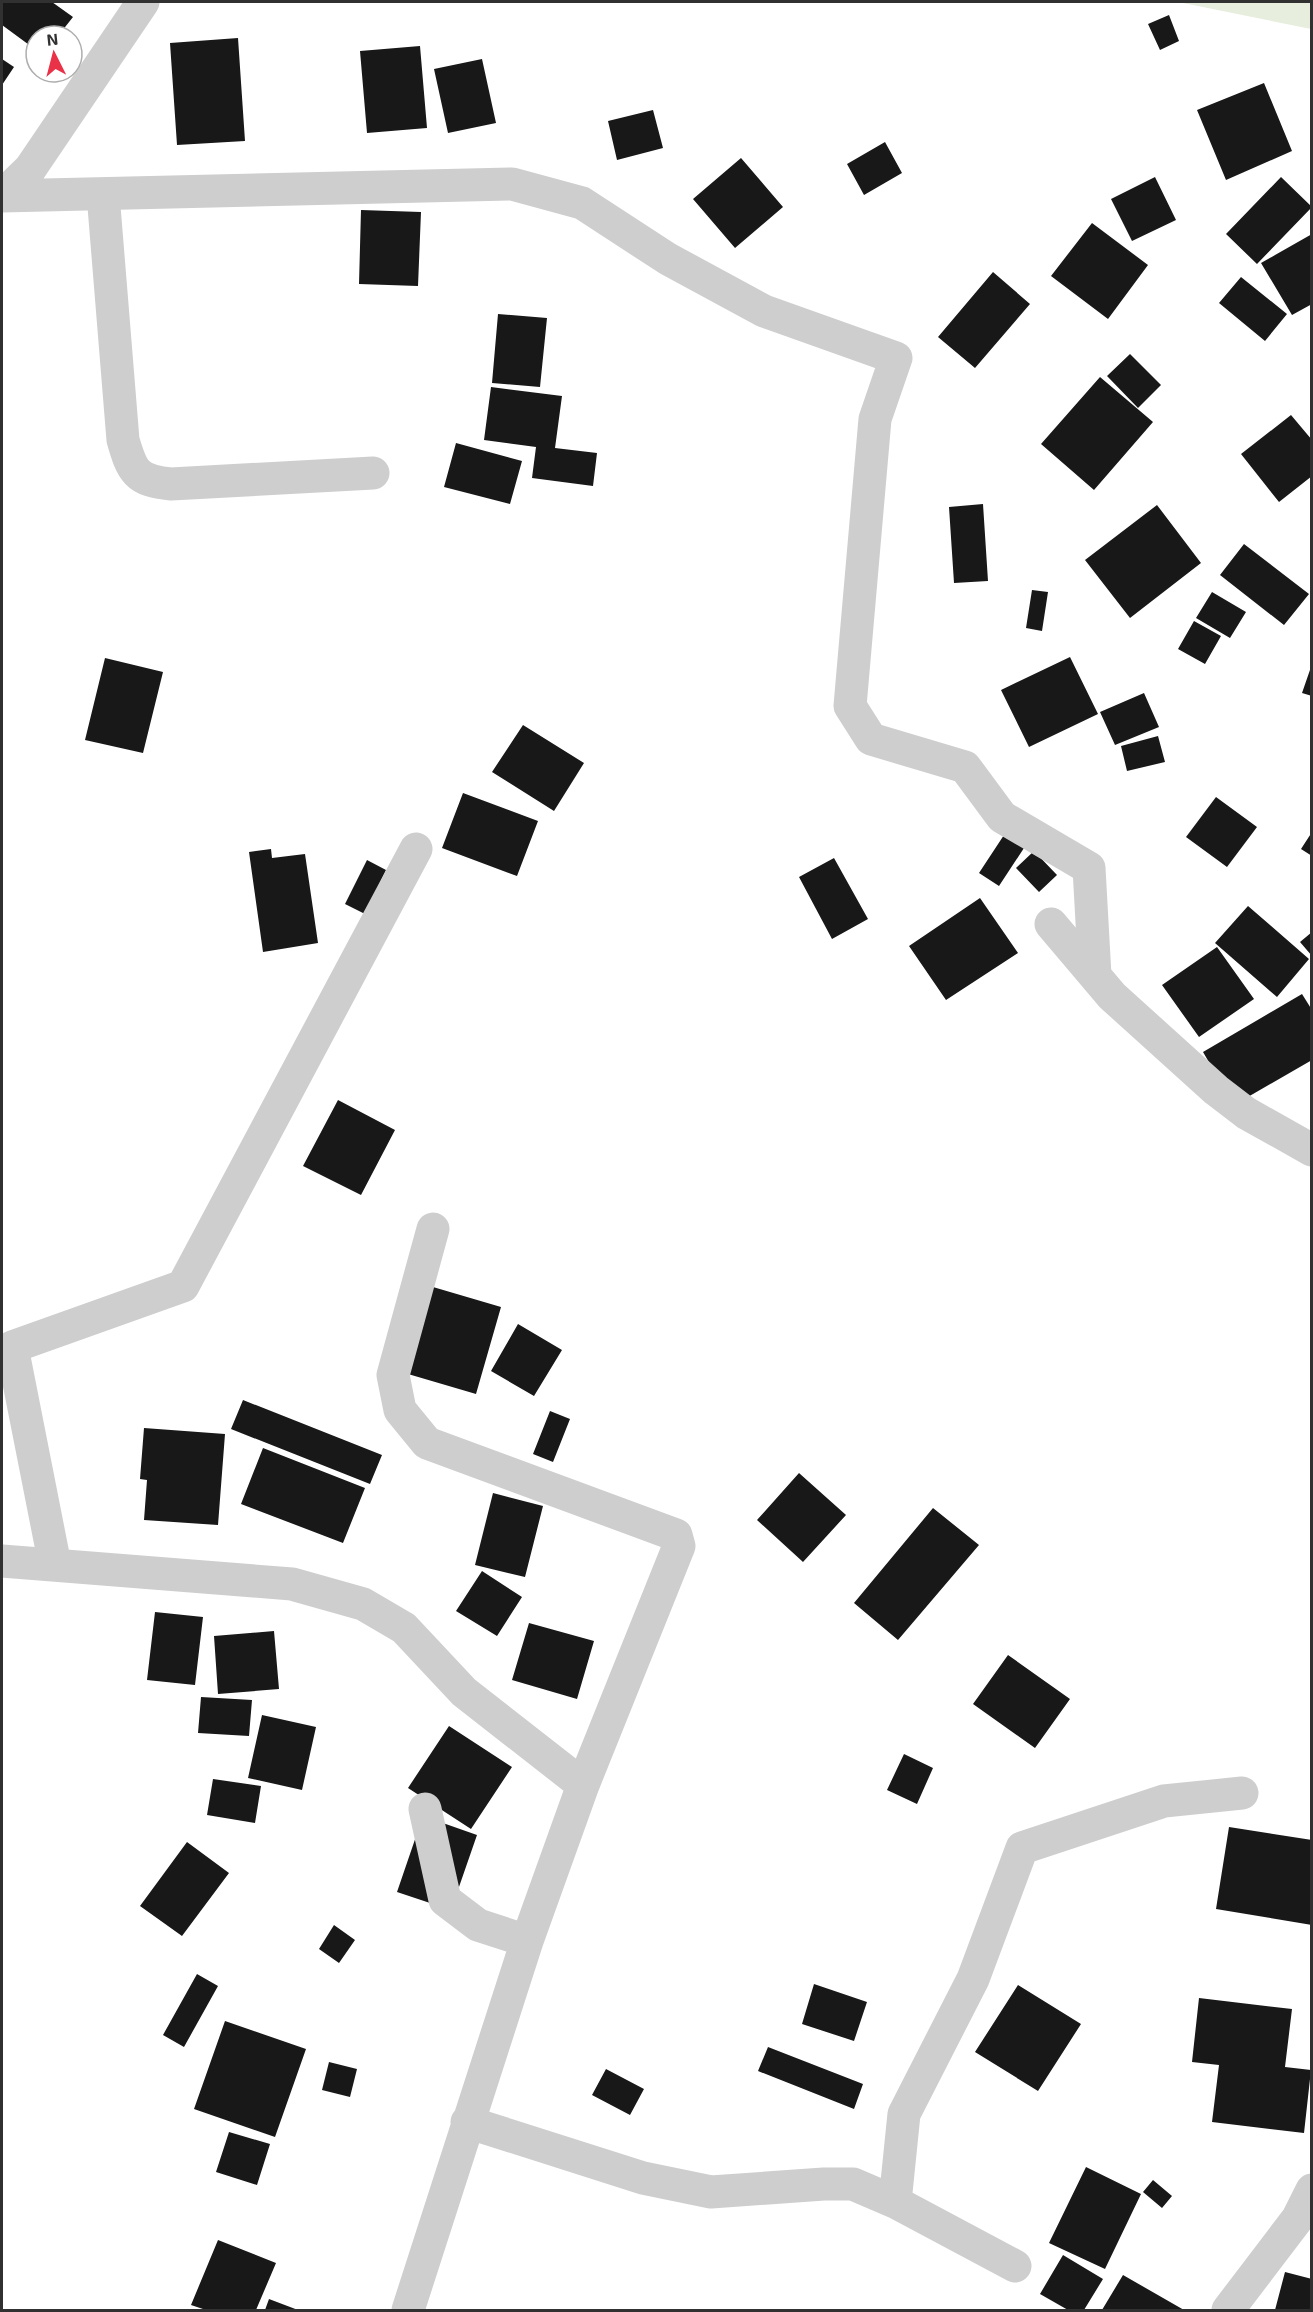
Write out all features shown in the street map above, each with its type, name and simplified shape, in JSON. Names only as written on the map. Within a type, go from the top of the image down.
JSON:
[{"type":"street","points":[[2,196],[30,169],[144,2]]},
{"type":"street","points":[[2,196],[512,184],[582,202],[668,259],[764,311],[896,358],[875,419],[850,706],[871,739],[965,768],[1002,817],[1089,868],[1095,976]]},
{"type":"street","points":[[103,194],[123,440],[131,468],[149,482],[171,483],[373,473]]},
{"type":"street","points":[[55,1565],[12,1347],[183,1286],[416,849]]},
{"type":"street","points":[[1051,924],[1112,996],[1216,1090],[1246,1113],[1311,1150]]},
{"type":"street","points":[[408,2310],[527,1941],[583,1785],[679,1546],[676,1534],[427,1443],[400,1410],[393,1375],[433,1229]]},
{"type":"street","points":[[2,1561],[292,1584],[363,1604],[404,1628],[464,1692],[583,1785]]},
{"type":"street","points":[[895,2202],[904,2114],[973,1979],[1023,1848],[1164,1801],[1242,1793]]},
{"type":"street","points":[[425,1809],[445,1900],[478,1925],[527,1941]]},
{"type":"street","points":[[467,2122],[623,2173],[711,2192],[853,2184],[895,2202],[1015,2266]]},
{"type":"street","points":[[1228,2310],[1298,2218],[1311,2190]]},
{"type":"green space","points":[[1178,2],[1311,2],[1311,29]]},
{"type":"building","points":[[2,2],[52,2],[73,17],[67,24],[24,24],[24,41],[2,25]]},
{"type":"building","points":[[1169,15],[1179,41],[1160,50],[1148,24]]},
{"type":"building","points":[[238,38],[245,141],[177,145],[170,43]]},
{"type":"building","points":[[420,46],[427,128],[367,133],[360,51]]},
{"type":"building","points":[[2,59],[14,67],[2,85]]},
{"type":"building","points":[[482,59],[496,123],[448,133],[434,69]]},
{"type":"building","points":[[1264,83],[1292,151],[1226,180],[1197,110]]},
{"type":"building","points":[[653,110],[663,148],[617,160],[608,121]]},
{"type":"building","points":[[885,142],[902,173],[864,195],[847,164]]},
{"type":"building","points":[[741,158],[783,207],[735,248],[693,199]]},
{"type":"building","points":[[1155,177],[1176,220],[1132,241],[1111,199]]},
{"type":"building","points":[[1281,177],[1312,207],[1257,264],[1226,234]]},
{"type":"building","points":[[361,210],[421,212],[418,286],[359,284]]},
{"type":"building","points":[[1092,223],[1148,265],[1108,319],[1051,276]]},
{"type":"building","points":[[1312,234],[1312,304],[1292,315],[1261,263]]},
{"type":"building","points":[[993,272],[1030,304],[975,368],[938,337]]},
{"type":"building","points":[[1241,277],[1287,314],[1265,341],[1219,303]]},
{"type":"building","points":[[498,314],[547,318],[540,387],[492,383]]},
{"type":"building","points":[[1130,354],[1161,385],[1138,408],[1107,376]]},
{"type":"building","points":[[1100,377],[1153,422],[1094,490],[1041,444]]},
{"type":"building","points":[[491,387],[562,396],[555,448],[597,453],[593,486],[532,478],[536,447],[484,440]]},
{"type":"building","points":[[1291,415],[1312,440],[1312,476],[1279,502],[1241,454]]},
{"type":"building","points":[[456,443],[522,461],[510,504],[444,487]]},
{"type":"building","points":[[983,504],[988,581],[954,583],[949,507]]},
{"type":"building","points":[[1157,505],[1201,563],[1130,618],[1085,560]]},
{"type":"building","points":[[1244,544],[1309,594],[1284,625],[1220,575]]},
{"type":"building","points":[[1032,590],[1048,592],[1042,631],[1026,628]]},
{"type":"building","points":[[1212,592],[1246,612],[1230,638],[1196,618]]},
{"type":"building","points":[[1194,621],[1221,636],[1205,664],[1178,649]]},
{"type":"building","points":[[1070,657],[1098,714],[1029,747],[1001,690]]},
{"type":"building","points":[[105,658],[163,672],[143,753],[85,740]]},
{"type":"building","points":[[1312,667],[1312,696],[1302,693]]},
{"type":"building","points":[[1144,693],[1159,727],[1115,745],[1100,712]]},
{"type":"building","points":[[523,725],[584,763],[554,811],[492,772]]},
{"type":"building","points":[[1158,736],[1165,762],[1127,771],[1121,746]]},
{"type":"building","points":[[463,793],[538,821],[517,876],[442,848]]},
{"type":"building","points":[[1216,797],[1257,827],[1227,867],[1186,837]]},
{"type":"building","points":[[1312,832],[1312,856],[1301,849]]},
{"type":"building","points":[[1004,835],[1024,848],[999,886],[979,873]]},
{"type":"building","points":[[271,849],[272,858],[305,854],[318,943],[263,952],[249,852]]},
{"type":"building","points":[[1034,851],[1057,875],[1039,892],[1016,868]]},
{"type":"building","points":[[834,858],[868,919],[832,939],[799,877]]},
{"type":"building","points":[[367,860],[386,870],[365,914],[345,904]]},
{"type":"building","points":[[980,898],[1018,953],[946,1000],[909,946]]},
{"type":"building","points":[[1248,906],[1309,959],[1277,997],[1215,943]]},
{"type":"building","points":[[1312,932],[1312,956],[1300,942]]},
{"type":"building","points":[[1217,947],[1254,999],[1199,1037],[1162,985]]},
{"type":"building","points":[[1302,994],[1312,1010],[1312,1060],[1234,1105],[1203,1052]]},
{"type":"building","points":[[338,1100],[395,1130],[361,1195],[303,1166]]},
{"type":"building","points":[[433,1287],[501,1307],[476,1394],[408,1374]]},
{"type":"building","points":[[518,1324],[562,1350],[534,1396],[491,1371]]},
{"type":"building","points":[[243,1400],[382,1455],[370,1484],[231,1429]]},
{"type":"building","points":[[550,1411],[570,1419],[553,1462],[533,1454]]},
{"type":"building","points":[[144,1428],[225,1434],[218,1525],[144,1520],[147,1480],[140,1479]]},
{"type":"building","points":[[263,1448],[365,1488],[343,1543],[241,1504]]},
{"type":"building","points":[[799,1473],[846,1515],[803,1562],[757,1520]]},
{"type":"building","points":[[493,1493],[543,1506],[525,1577],[475,1565]]},
{"type":"building","points":[[933,1508],[979,1545],[898,1640],[854,1603]]},
{"type":"building","points":[[482,1571],[522,1597],[497,1636],[456,1611]]},
{"type":"building","points":[[155,1612],[203,1617],[195,1685],[147,1680]]},
{"type":"building","points":[[529,1623],[594,1641],[577,1699],[512,1680]]},
{"type":"building","points":[[274,1631],[279,1689],[218,1694],[214,1636]]},
{"type":"building","points":[[1008,1655],[1070,1699],[1035,1748],[973,1704]]},
{"type":"building","points":[[201,1697],[252,1700],[249,1736],[198,1733]]},
{"type":"building","points":[[262,1715],[316,1727],[302,1790],[248,1778]]},
{"type":"building","points":[[449,1726],[512,1767],[471,1829],[408,1788]]},
{"type":"building","points":[[904,1754],[933,1768],[917,1804],[887,1790]]},
{"type":"building","points":[[213,1779],[261,1786],[255,1823],[207,1815]]},
{"type":"building","points":[[423,1816],[477,1835],[451,1910],[397,1892]]},
{"type":"building","points":[[1229,1827],[1312,1840],[1312,1925],[1216,1909]]},
{"type":"building","points":[[187,1842],[229,1873],[182,1936],[140,1906]]},
{"type":"building","points":[[334,1925],[355,1940],[339,1963],[319,1949]]},
{"type":"building","points":[[197,1974],[218,1986],[184,2047],[163,2035]]},
{"type":"building","points":[[814,1984],[867,2002],[854,2041],[802,2024]]},
{"type":"building","points":[[1018,1985],[1081,2024],[1038,2091],[975,2052]]},
{"type":"building","points":[[1199,1998],[1292,2009],[1285,2067],[1311,2070],[1304,2133],[1212,2122],[1219,2065],[1192,2062]]},
{"type":"building","points":[[225,2021],[306,2049],[275,2137],[194,2109]]},
{"type":"building","points":[[768,2047],[863,2084],[854,2109],[758,2071]]},
{"type":"building","points":[[329,2062],[357,2069],[350,2097],[322,2090]]},
{"type":"building","points":[[606,2069],[644,2089],[630,2115],[592,2095]]},
{"type":"building","points":[[229,2132],[270,2144],[257,2185],[216,2172]]},
{"type":"building","points":[[1086,2167],[1141,2194],[1105,2269],[1049,2243]]},
{"type":"building","points":[[1153,2180],[1172,2196],[1162,2208],[1143,2192]]},
{"type":"building","points":[[218,2240],[276,2263],[256,2310],[206,2310],[191,2305]]},
{"type":"building","points":[[1063,2255],[1103,2279],[1084,2310],[1068,2310],[1040,2294]]},
{"type":"building","points":[[1285,2272],[1312,2279],[1312,2310],[1275,2310]]},
{"type":"building","points":[[1123,2275],[1184,2310],[1102,2310]]},
{"type":"building","points":[[269,2299],[298,2310],[265,2310]]}]
